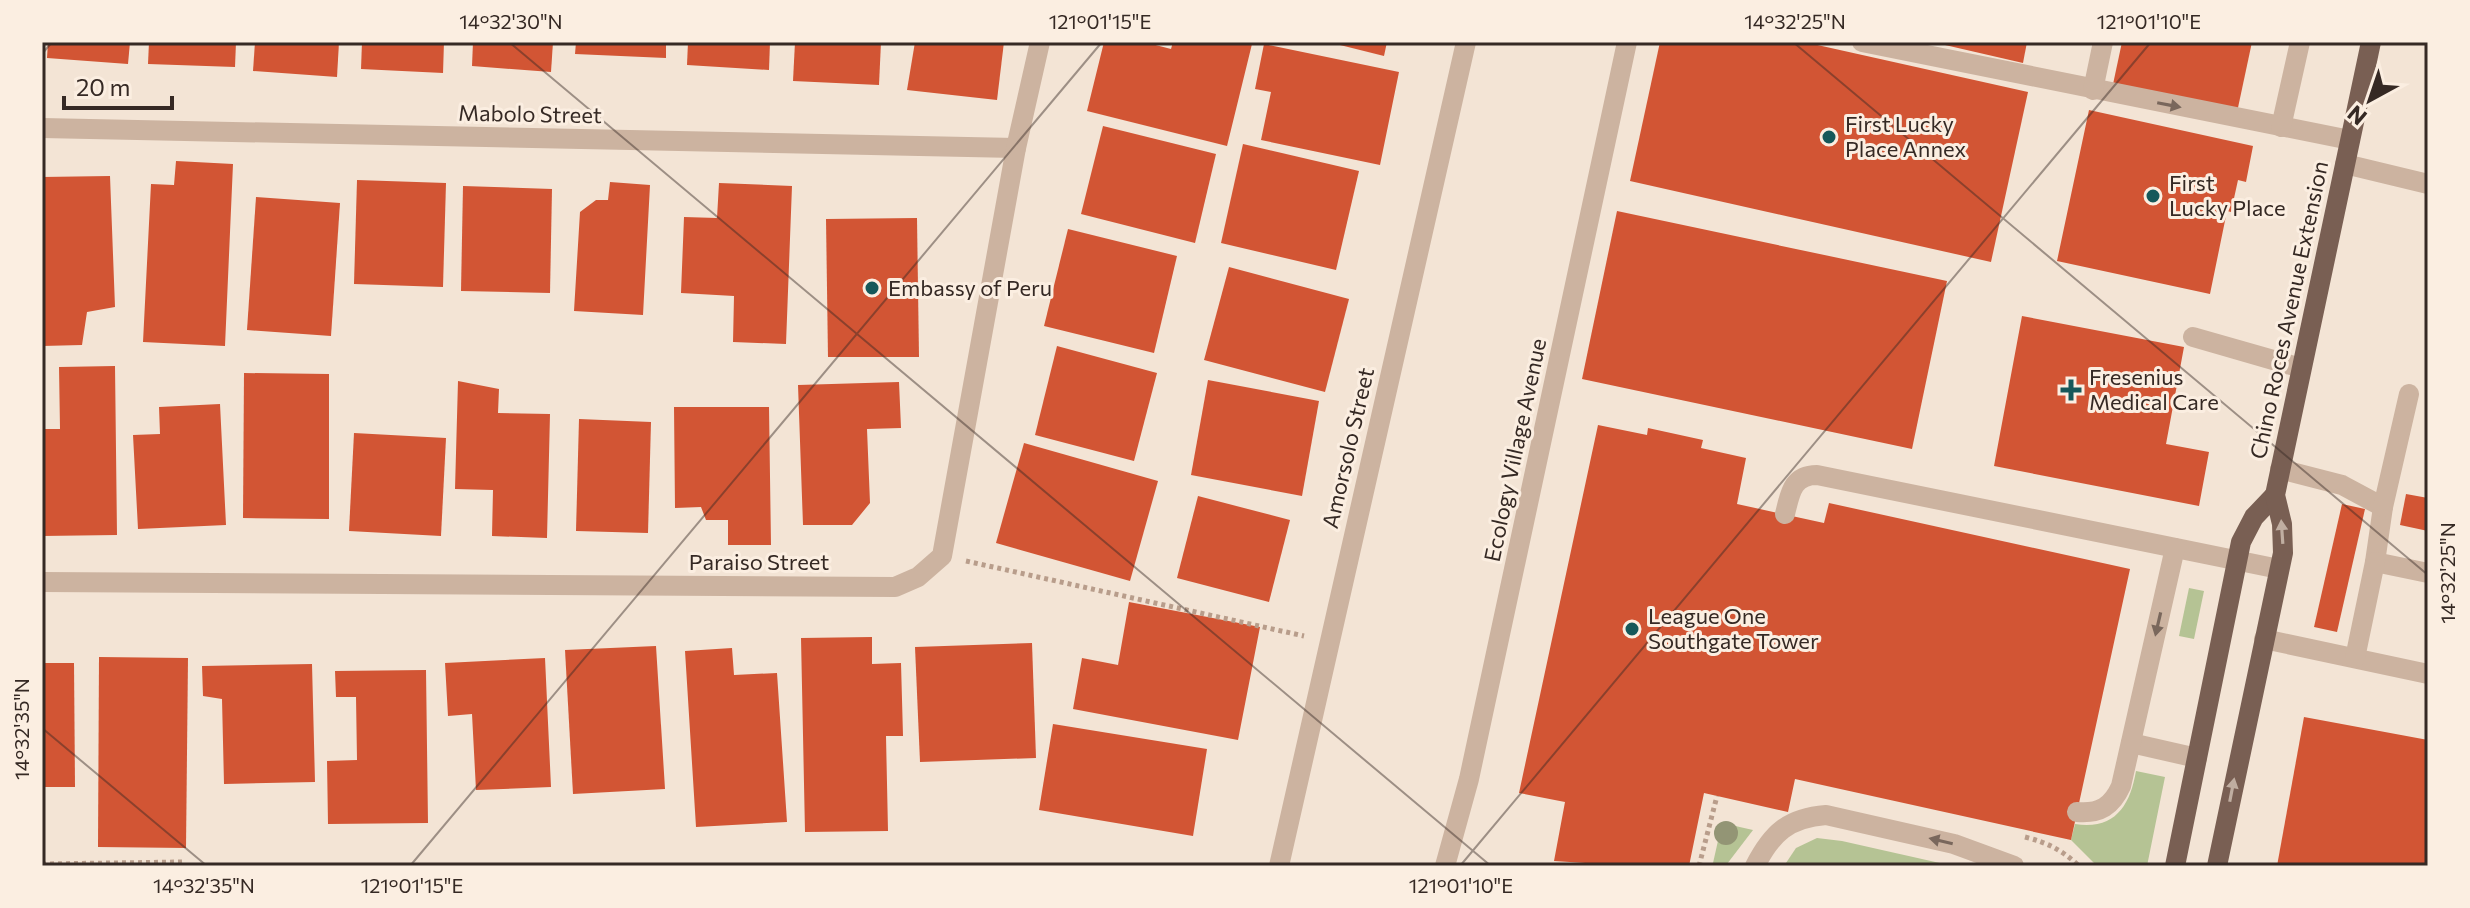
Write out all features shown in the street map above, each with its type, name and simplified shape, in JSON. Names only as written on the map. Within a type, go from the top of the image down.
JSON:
[{"type":"main road","name":"Chino Roces Avenue Extension","points":[[2217,866],[2283,553],[2282,524],[2275,495],[2371,42]]},
{"type":"main road","name":"Chino Roces Avenue Extension","points":[[2175,866],[2241,542],[2254,517],[2275,495]]},
{"type":"street","points":[[942,556],[1016,148],[1040,42]]},
{"type":"street","name":"Amorsolo Street","points":[[1279,866],[1466,42]]},
{"type":"street","name":"Ecology Village Avenue","points":[[1445,866],[1469,779],[1627,42]]},
{"type":"street","points":[[1862,42],[2350,140]]},
{"type":"street","points":[[2093,90],[2103,42]]},
{"type":"street","points":[[2274,125],[2300,42]]},
{"type":"street","name":"Mabolo Street","points":[[42,128],[1016,148]]},
{"type":"street","points":[[2345,164],[2428,184]]},
{"type":"street","points":[[2193,337],[2301,368]]},
{"type":"street","points":[[2355,658],[2383,507],[2409,394]]},
{"type":"street","points":[[2280,469],[2342,485],[2383,507]]},
{"type":"street","points":[[1785,514],[1794,484],[1799,478],[1817,475],[2279,569]]},
{"type":"street","points":[[2077,812],[2105,808],[2116,799],[2121,786],[2175,548]]},
{"type":"street","name":"Paraiso Street","points":[[42,582],[895,587],[918,577],[942,556]]},
{"type":"street","points":[[2375,562],[2428,573]]},
{"type":"street","points":[[2264,639],[2428,674]]},
{"type":"street","points":[[2131,743],[2197,758]]},
{"type":"street","points":[[1755,866],[1765,847],[1784,827],[1812,816],[1826,815],[1954,844],[2014,866]]},
{"type":"path","points":[[942,556],[1329,641]]},
{"type":"path","points":[[1699,866],[1717,796]]},
{"type":"path","points":[[2038,840],[2063,851],[2079,866]]},
{"type":"path","points":[[42,864],[182,862]]},
{"type":"green space","points":[[2189,588],[2204,591],[2194,639],[2179,636]]},
{"type":"green space","points":[[2136,771],[2165,777],[2147,866],[2097,866],[2071,840],[2075,824],[2101,823],[2118,813],[2130,795]]},
{"type":"green space","points":[[1722,823],[1753,830],[1727,864],[1713,863]]},
{"type":"green space","points":[[1817,838],[1953,866],[1784,866],[1796,848]]},
{"type":"building","points":[[48,42],[130,42],[128,64],[47,58]]},
{"type":"building","points":[[149,42],[236,42],[235,67],[148,64]]},
{"type":"building","points":[[255,42],[339,42],[337,77],[253,71]]},
{"type":"building","points":[[362,42],[444,42],[443,73],[361,69]]},
{"type":"building","points":[[473,42],[553,42],[551,72],[472,66]]},
{"type":"building","points":[[576,42],[666,42],[666,58],[575,54]]},
{"type":"building","points":[[688,42],[770,42],[769,70],[687,65]]},
{"type":"building","points":[[795,42],[881,42],[879,85],[793,81]]},
{"type":"building","points":[[915,42],[1004,42],[997,100],[907,90]]},
{"type":"building","points":[[1104,42],[1144,42],[1171,49],[1173,42],[1252,44],[1227,146],[1087,111]]},
{"type":"building","points":[[1328,42],[1387,42],[1384,56]]},
{"type":"building","name":"First Lucky Place Annex","points":[[1660,42],[1804,42],[2028,92],[1991,262],[1630,181]]},
{"type":"building","points":[[1932,42],[2027,42],[2023,63]]},
{"type":"building","points":[[2122,42],[2252,42],[2236,117],[2112,89]]},
{"type":"building","points":[[1264,44],[1399,72],[1380,165],[1261,140],[1271,92],[1255,89]]},
{"type":"building","name":"First Lucky Place","points":[[2089,110],[2253,146],[2246,182],[2238,180],[2231,212],[2227,211],[2210,294],[2057,261]]},
{"type":"building","points":[[1103,126],[1216,154],[1195,243],[1081,214]]},
{"type":"building","points":[[1243,144],[1359,171],[1336,270],[1221,243]]},
{"type":"building","points":[[176,161],[233,164],[225,346],[143,342],[151,184],[174,185]]},
{"type":"building","points":[[110,176],[115,307],[87,312],[82,345],[42,346],[42,177]]},
{"type":"building","points":[[357,180],[446,183],[443,287],[354,284]]},
{"type":"building","points":[[610,182],[650,185],[643,315],[574,311],[580,212],[596,200],[608,200]]},
{"type":"building","points":[[719,183],[792,186],[786,344],[733,342],[734,296],[681,293],[684,217],[717,218]]},
{"type":"building","points":[[463,186],[552,189],[550,293],[461,291]]},
{"type":"building","points":[[256,197],[340,203],[331,336],[247,330]]},
{"type":"building","points":[[1617,211],[1947,281],[1912,449],[1582,379]]},
{"type":"building","name":"Embassy of Peru","points":[[917,218],[919,357],[828,357],[826,219]]},
{"type":"building","points":[[1068,229],[1177,256],[1154,353],[1044,326]]},
{"type":"building","points":[[1229,267],[1349,299],[1325,392],[1204,360]]},
{"type":"building","points":[[2022,316],[2184,347],[2166,444],[2209,452],[2199,506],[1994,466]]},
{"type":"building","points":[[1057,346],[1157,373],[1134,461],[1035,435]]},
{"type":"building","points":[[115,366],[117,535],[42,536],[42,429],[60,429],[59,367]]},
{"type":"building","points":[[244,373],[329,374],[329,519],[243,518]]},
{"type":"building","points":[[1208,380],[1319,401],[1302,496],[1191,475]]},
{"type":"building","points":[[458,381],[499,389],[498,413],[550,414],[547,538],[492,536],[493,490],[455,489]]},
{"type":"building","points":[[899,382],[901,428],[867,429],[870,503],[852,525],[803,525],[798,385]]},
{"type":"building","points":[[220,404],[226,525],[138,529],[133,435],[160,434],[159,407]]},
{"type":"building","points":[[674,407],[769,407],[771,545],[728,545],[728,520],[706,520],[701,507],[675,508]]},
{"type":"building","points":[[579,419],[651,422],[648,533],[576,531]]},
{"type":"building","points":[[1598,425],[1647,435],[1648,428],[1703,440],[1701,448],[1746,458],[1737,504],[1824,523],[1829,503],[2130,569],[2071,840],[1795,779],[1788,812],[1704,793],[1689,866],[1554,861],[1565,802],[1519,793]]},
{"type":"building","points":[[354,433],[446,438],[441,536],[349,531]]},
{"type":"building","points":[[1024,443],[1158,481],[1130,581],[996,543]]},
{"type":"building","points":[[2406,494],[2428,498],[2428,531],[2400,525]]},
{"type":"building","points":[[1198,496],[1290,520],[1269,602],[1177,578]]},
{"type":"building","points":[[2342,504],[2365,509],[2337,632],[2314,627]]},
{"type":"building","points":[[1129,602],[1260,627],[1238,740],[1073,709],[1082,658],[1118,665]]},
{"type":"building","points":[[872,637],[872,664],[901,663],[903,736],[886,736],[888,831],[805,832],[801,638]]},
{"type":"building","points":[[1032,643],[1036,758],[920,762],[915,647]]},
{"type":"building","points":[[656,646],[665,789],[573,794],[565,650]]},
{"type":"building","points":[[732,648],[734,675],[777,673],[787,822],[696,827],[685,651]]},
{"type":"building","points":[[99,657],[188,658],[186,848],[98,847]]},
{"type":"building","points":[[545,658],[551,787],[476,790],[472,714],[448,716],[445,663]]},
{"type":"building","points":[[42,663],[74,663],[75,787],[42,787]]},
{"type":"building","points":[[312,664],[315,782],[224,784],[222,699],[203,696],[202,666]]},
{"type":"building","points":[[426,670],[428,823],[328,824],[327,761],[357,760],[356,697],[336,697],[335,671]]},
{"type":"building","points":[[2304,717],[2428,740],[2428,866],[2277,866]]},
{"type":"building","points":[[1053,724],[1207,749],[1193,836],[1039,810]]},
{"type":"place","name":"First Lucky Place Annex","points":[[1829,137]]},
{"type":"place","name":"First Lucky Place","points":[[2153,196]]},
{"type":"place","name":"Embassy of Peru","points":[[872,288]]},
{"type":"place","name":"Fresenius Medical Care","points":[[2071,390]]},
{"type":"place","name":"League One Southgate Tower","points":[[1632,629]]}]
